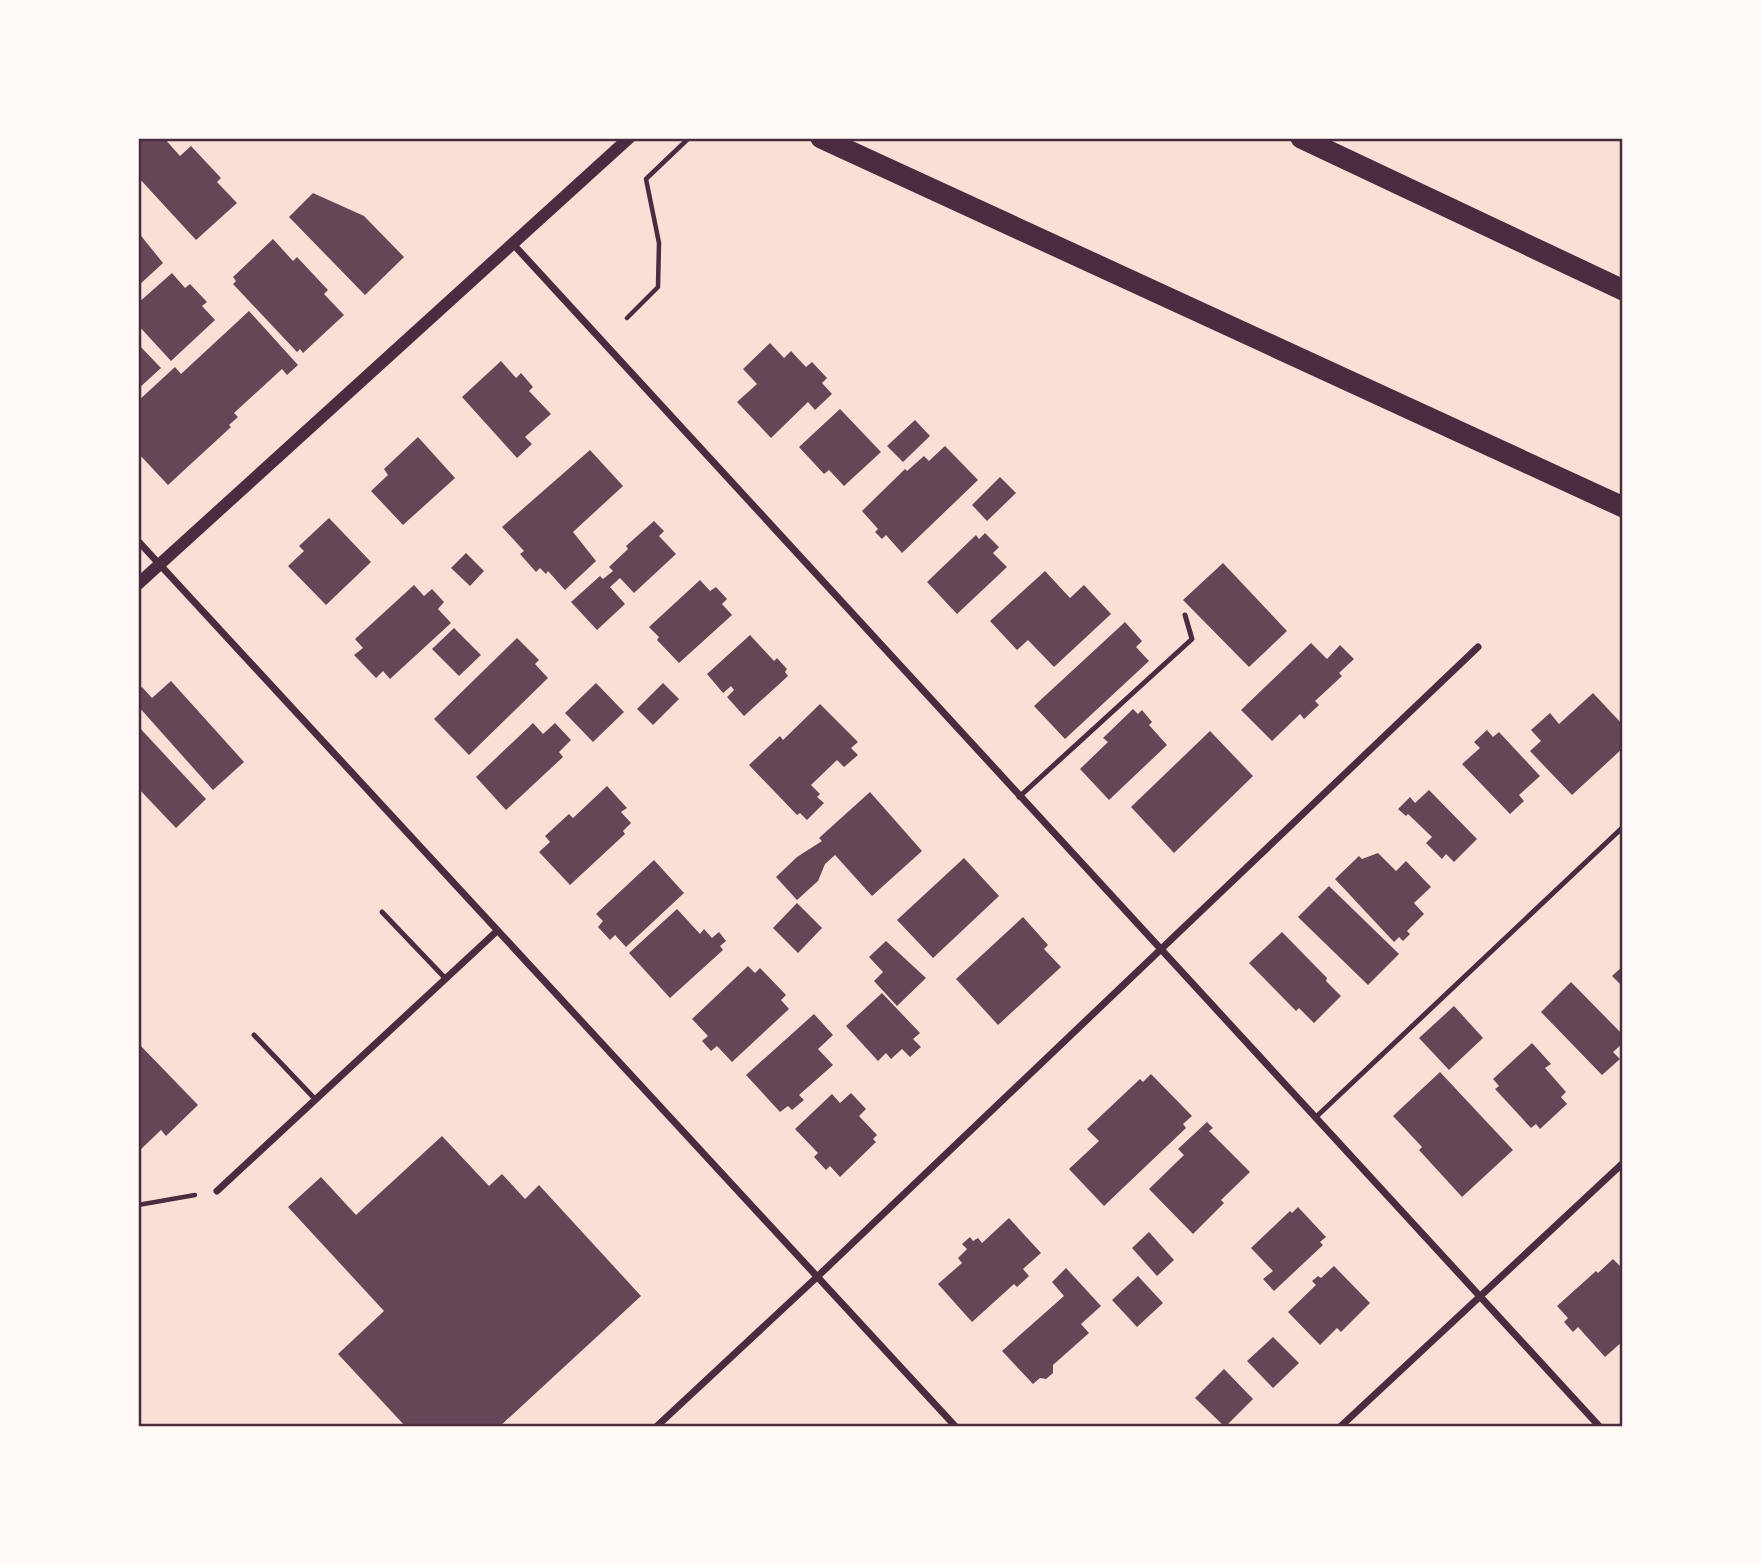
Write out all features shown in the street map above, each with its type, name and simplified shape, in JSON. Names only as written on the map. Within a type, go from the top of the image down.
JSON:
[{"type":"highway","points":[[821,138],[1623,507]]},
{"type":"highway","points":[[1301,138],[1623,290]]},
{"type":"street","points":[[138,584],[629,138]]},
{"type":"street","points":[[513,244],[1018,797],[1600,1427]]},
{"type":"street","points":[[138,541],[956,1427]]},
{"type":"street","points":[[656,1427],[1478,647]]},
{"type":"street","points":[[217,1191],[497,931]]},
{"type":"street","points":[[1340,1427],[1623,1163]]},
{"type":"lane","points":[[1018,797],[1192,639],[1185,615]]},
{"type":"lane","points":[[1315,1119],[1623,827]]},
{"type":"lane","points":[[382,912],[445,978]]},
{"type":"lane","points":[[254,1035],[315,1099]]},
{"type":"path","points":[[627,318],[657,287],[659,243],[646,179],[689,138]]},
{"type":"path","points":[[138,1205],[217,1191]]},
{"type":"building","points":[[138,138],[164,138],[180,156],[191,146],[221,178],[217,182],[237,203],[196,240],[138,177]]},
{"type":"building","points":[[313,193],[364,216],[404,257],[365,295],[289,217]]},
{"type":"building","points":[[138,232],[163,263],[138,286]]},
{"type":"building","points":[[273,239],[293,261],[297,257],[328,290],[324,294],[344,315],[303,353],[300,349],[297,352],[233,284],[236,281],[233,277]]},
{"type":"building","points":[[172,273],[185,288],[190,284],[207,302],[202,306],[215,320],[171,361],[138,325],[138,303]]},
{"type":"building","points":[[249,311],[298,365],[287,375],[282,369],[234,413],[238,417],[229,425],[231,427],[168,485],[138,453],[138,401],[175,367],[181,374]]},
{"type":"building","points":[[770,343],[784,358],[791,351],[806,367],[812,362],[827,378],[822,383],[832,394],[815,410],[808,402],[771,438],[737,402],[757,384],[743,369]]},
{"type":"building","points":[[138,344],[161,368],[138,389]]},
{"type":"building","points":[[501,361],[516,378],[521,373],[533,387],[529,391],[551,414],[525,437],[532,444],[517,458],[462,397]]},
{"type":"building","points":[[840,409],[881,452],[844,486],[829,470],[824,474],[799,447]]},
{"type":"building","points":[[915,420],[930,436],[903,462],[887,446]]},
{"type":"building","points":[[418,437],[455,478],[403,525],[371,491],[388,475],[384,469]]},
{"type":"building","points":[[945,446],[978,480],[902,553],[886,535],[882,539],[875,532],[878,529],[862,511],[905,469],[907,471],[924,456],[929,461]]},
{"type":"building","points":[[590,450],[623,486],[573,532],[596,561],[565,590],[548,571],[546,574],[540,568],[536,572],[520,554],[524,551],[502,527]]},
{"type":"building","points":[[1000,477],[1016,493],[987,521],[972,505]]},
{"type":"building","points":[[329,518],[371,562],[326,605],[288,566],[304,551],[299,546]]},
{"type":"building","points":[[654,521],[664,531],[659,536],[676,554],[634,593],[620,578],[610,587],[625,604],[597,630],[571,602],[600,576],[603,579],[613,571],[609,567],[628,549],[626,546]]},
{"type":"building","points":[[985,533],[999,547],[993,553],[1007,567],[957,614],[927,582],[976,535],[979,539]]},
{"type":"building","points":[[466,553],[484,571],[470,586],[451,568]]},
{"type":"building","points":[[1223,563],[1287,631],[1249,667],[1183,600]]},
{"type":"building","points":[[1045,571],[1070,598],[1084,585],[1111,614],[1054,667],[1028,640],[1017,650],[990,621]]},
{"type":"building","points":[[700,580],[710,591],[716,587],[727,599],[722,604],[732,615],[679,663],[657,640],[659,637],[649,627]]},
{"type":"building","points":[[414,585],[424,596],[432,589],[444,602],[438,609],[451,623],[390,679],[383,671],[376,678],[354,655],[363,648],[355,639]]},
{"type":"building","points":[[1125,622],[1142,641],[1136,647],[1149,661],[1065,739],[1034,706]]},
{"type":"building","points":[[454,628],[481,655],[459,676],[432,649]]},
{"type":"building","points":[[750,635],[774,661],[777,658],[787,669],[785,672],[788,676],[744,716],[727,697],[734,690],[731,686],[723,693],[707,674]]},
{"type":"building","points":[[517,638],[539,660],[535,664],[548,678],[469,755],[434,719]]},
{"type":"building","points":[[1311,643],[1327,659],[1340,645],[1354,659],[1339,673],[1342,676],[1315,701],[1319,705],[1304,719],[1300,714],[1272,741],[1241,710]]},
{"type":"building","points":[[171,681],[244,762],[213,790],[138,706],[138,690],[142,687],[152,698]]},
{"type":"building","points":[[596,683],[624,712],[593,742],[565,713]]},
{"type":"building","points":[[663,683],[679,699],[653,725],[637,709]]},
{"type":"building","points":[[1593,693],[1623,725],[1623,748],[1572,795],[1530,751],[1541,741],[1531,730],[1550,713],[1559,724]]},
{"type":"building","points":[[820,704],[858,742],[851,748],[858,755],[844,767],[837,760],[811,785],[820,794],[817,797],[824,803],[807,820],[800,813],[797,815],[749,765],[780,736],[783,740]]},
{"type":"building","points":[[1133,709],[1138,714],[1142,710],[1152,722],[1149,725],[1167,745],[1109,800],[1080,769],[1108,742],[1103,738]]},
{"type":"building","points":[[533,723],[543,734],[555,723],[571,740],[559,752],[563,757],[506,810],[476,777]]},
{"type":"building","points":[[138,726],[206,799],[176,828],[138,788]]},
{"type":"building","points":[[1487,730],[1493,737],[1499,732],[1540,776],[1519,795],[1524,801],[1510,814],[1462,764],[1480,748],[1474,742]]},
{"type":"building","points":[[1210,731],[1253,776],[1174,853],[1131,807]]},
{"type":"building","points":[[607,786],[627,808],[621,812],[631,823],[623,831],[625,834],[570,885],[539,852],[550,842],[545,836],[569,814],[573,818]]},
{"type":"building","points":[[1429,790],[1477,839],[1454,862],[1446,854],[1442,859],[1426,843],[1432,837],[1408,814],[1406,816],[1398,809],[1410,797],[1415,803]]},
{"type":"building","points":[[870,792],[922,851],[872,896],[835,855],[825,864],[818,881],[797,900],[776,877],[797,857],[822,841],[819,838]]},
{"type":"building","points":[[1378,853],[1396,871],[1406,861],[1431,887],[1414,903],[1424,914],[1407,931],[1410,934],[1403,941],[1399,937],[1394,942],[1335,879],[1359,856],[1362,859]]},
{"type":"building","points":[[964,858],[999,896],[933,958],[897,920]]},
{"type":"building","points":[[654,860],[684,893],[626,947],[615,935],[610,940],[598,927],[603,921],[596,914]]},
{"type":"building","points":[[1329,886],[1399,954],[1368,985],[1298,917]]},
{"type":"building","points":[[797,903],[822,928],[798,953],[773,928]]},
{"type":"building","points":[[677,909],[700,934],[704,929],[712,938],[719,932],[726,941],[720,946],[723,950],[670,998],[629,953]]},
{"type":"building","points":[[1023,917],[1048,945],[1044,949],[1061,967],[998,1025],[956,979]]},
{"type":"building","points":[[1282,932],[1341,996],[1314,1023],[1299,1008],[1296,1011],[1249,963]]},
{"type":"building","points":[[886,941],[926,978],[897,1006],[874,981],[883,972],[869,957]]},
{"type":"building","points":[[748,966],[755,973],[760,968],[786,995],[781,1000],[789,1009],[732,1062],[717,1046],[711,1051],[702,1041],[708,1036],[692,1019]]},
{"type":"building","points":[[1623,966],[1623,987],[1612,976]]},
{"type":"building","points":[[1571,982],[1623,1035],[1623,1043],[1613,1052],[1620,1059],[1602,1075],[1541,1012]]},
{"type":"building","points":[[882,993],[920,1033],[913,1039],[921,1047],[910,1057],[902,1049],[891,1059],[886,1053],[878,1061],[846,1026]]},
{"type":"building","points":[[1454,1006],[1483,1038],[1449,1070],[1419,1038]]},
{"type":"building","points":[[814,1014],[833,1035],[818,1049],[833,1065],[799,1095],[804,1100],[792,1110],[788,1106],[780,1112],[746,1075]]},
{"type":"building","points":[[138,1043],[198,1105],[166,1136],[161,1130],[138,1152]]},
{"type":"building","points":[[1532,1043],[1551,1064],[1545,1068],[1566,1092],[1561,1097],[1567,1104],[1540,1129],[1536,1124],[1531,1128],[1495,1089],[1499,1086],[1493,1079]]},
{"type":"building","points":[[1440,1072],[1513,1150],[1462,1197],[1419,1150],[1422,1147],[1393,1116]]},
{"type":"building","points":[[1151,1074],[1192,1116],[1183,1124],[1186,1128],[1104,1206],[1069,1169],[1099,1141],[1087,1129],[1140,1079],[1143,1082]]},
{"type":"building","points":[[851,1093],[866,1109],[859,1116],[877,1135],[873,1139],[876,1142],[840,1177],[830,1166],[826,1170],[814,1157],[818,1153],[795,1129],[832,1094],[840,1103]]},
{"type":"building","points":[[1207,1122],[1213,1128],[1209,1131],[1250,1172],[1221,1200],[1224,1203],[1193,1234],[1149,1189],[1184,1155],[1178,1149]]},
{"type":"building","points":[[442,1136],[489,1186],[502,1174],[525,1199],[539,1185],[641,1296],[499,1427],[406,1427],[338,1354],[384,1311],[288,1207],[321,1177],[356,1215]]},
{"type":"building","points":[[1298,1207],[1326,1237],[1320,1242],[1323,1245],[1274,1291],[1263,1279],[1273,1271],[1251,1248],[1290,1211],[1292,1213]]},
{"type":"building","points":[[1009,1218],[1041,1253],[1023,1269],[1029,1276],[1017,1287],[1014,1284],[972,1322],[938,1284],[962,1263],[958,1258],[967,1249],[962,1244],[970,1237],[973,1241],[978,1238],[982,1243]]},
{"type":"building","points":[[1149,1232],[1174,1260],[1157,1276],[1132,1248]]},
{"type":"building","points":[[1613,1259],[1623,1269],[1623,1341],[1605,1357],[1578,1327],[1573,1332],[1564,1322],[1568,1318],[1557,1306]]},
{"type":"building","points":[[1334,1266],[1370,1303],[1341,1332],[1337,1328],[1320,1345],[1288,1312],[1316,1285],[1312,1281],[1318,1276],[1321,1278]]},
{"type":"building","points":[[1066,1268],[1101,1306],[1081,1324],[1089,1333],[1053,1365],[1053,1373],[1033,1384],[1002,1351],[1064,1296],[1052,1282]]},
{"type":"building","points":[[1138,1276],[1163,1303],[1137,1327],[1112,1300]]},
{"type":"building","points":[[1273,1337],[1299,1363],[1273,1388],[1247,1361]]},
{"type":"building","points":[[1224,1369],[1253,1399],[1225,1427],[1195,1398]]}]
